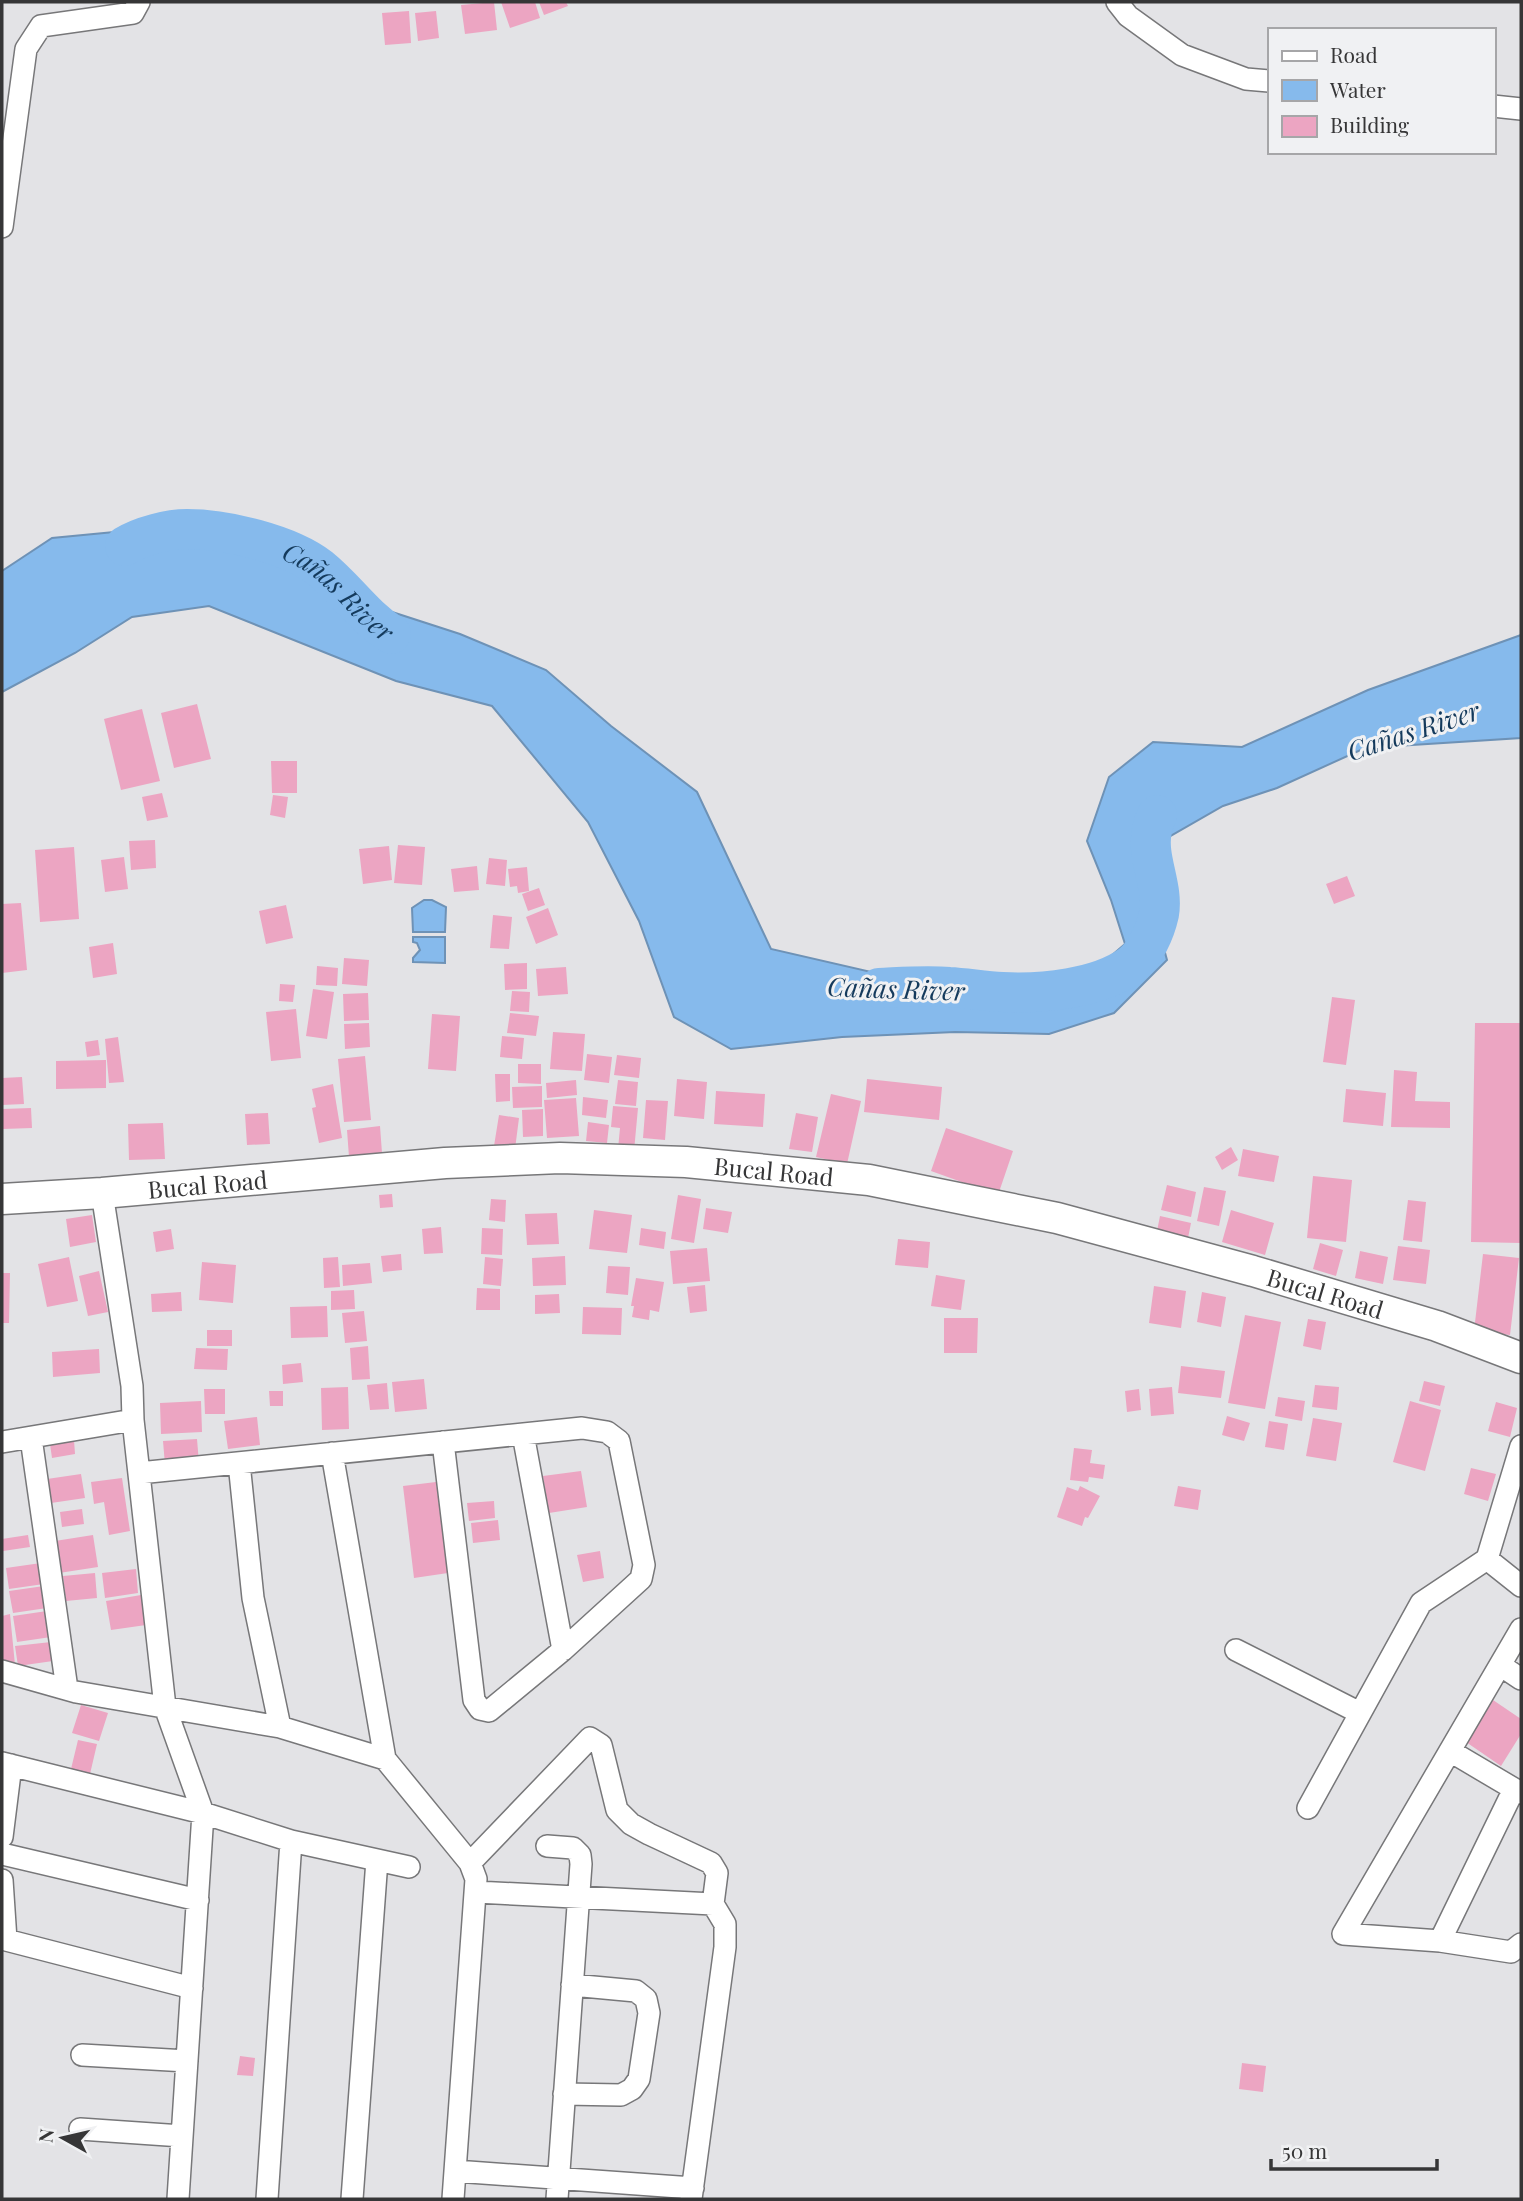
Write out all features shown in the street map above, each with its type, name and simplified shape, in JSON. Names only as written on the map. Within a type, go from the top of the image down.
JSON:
[{"type":"street","points":[[2,227],[26,49],[41,26],[133,13],[139,2]]},
{"type":"street","points":[[1117,2],[1128,16],[1182,55],[1246,79],[1268,81]]},
{"type":"street","points":[[1495,106],[1521,109]]},
{"type":"street","name":"Bucal Road","points":[[2,1199],[103,1193],[445,1163],[560,1158],[686,1162],[869,1180],[1057,1217],[1424,1322],[1521,1358]]},
{"type":"street","points":[[103,1193],[132,1386],[133,1420],[165,1707],[203,1813],[178,2199]]},
{"type":"street","points":[[2,1441],[133,1420]]},
{"type":"street","points":[[139,1473],[332,1452],[582,1428],[607,1432],[619,1441],[644,1564],[641,1579],[563,1650],[489,1711],[480,1709],[474,1700],[443,1442]]},
{"type":"street","points":[[523,1434],[563,1650]]},
{"type":"street","points":[[31,1438],[67,1689]]},
{"type":"street","points":[[1308,1808],[1421,1603],[1487,1559],[1521,1446]]},
{"type":"street","points":[[332,1452],[386,1759],[471,1863],[477,1879],[453,2199]]},
{"type":"street","points":[[239,1463],[253,1598],[280,1727]]},
{"type":"street","points":[[1487,1559],[1521,1586]]},
{"type":"street","points":[[1521,1629],[1343,1934],[1440,1941],[1511,1952],[1521,1944]]},
{"type":"street","points":[[1236,1650],[1360,1713]]},
{"type":"street","points":[[1500,1665],[1521,1679]]},
{"type":"street","points":[[2,1671],[67,1689],[280,1727],[386,1759]]},
{"type":"street","points":[[455,2171],[557,2189],[692,2194],[725,1947],[725,1924],[713,1904],[717,1873],[710,1863],[631,1824],[617,1810],[601,1745],[590,1738],[471,1863]]},
{"type":"street","points":[[1440,1941],[1518,1791],[1450,1751]]},
{"type":"street","points":[[2,1837],[6,1764],[203,1813],[291,1841],[409,1867]]},
{"type":"street","points":[[267,2199],[291,1841]]},
{"type":"street","points":[[547,1846],[573,1848],[580,1855],[557,2189]]},
{"type":"street","points":[[2,1854],[198,1900]]},
{"type":"street","points":[[352,2199],[377,1860]]},
{"type":"street","points":[[2,1880],[6,1940],[192,1989]]},
{"type":"street","points":[[476,1892],[713,1904]]},
{"type":"street","points":[[564,2094],[621,2095],[632,2089],[639,2079],[649,2013],[646,1998],[636,1991],[572,1984]]},
{"type":"street","points":[[82,2055],[187,2061]]},
{"type":"street","points":[[80,2130],[183,2136]]},
{"type":"water","points":[[156,528],[225,536],[291,556],[349,598],[460,634],[546,670],[611,726],[697,792],[771,949],[1010,1004],[1097,968],[1125,944],[1087,841],[1109,777],[1153,742],[1242,747],[1368,690],[1521,635],[1521,738],[1365,748],[1277,788],[1223,806],[1162,841],[1149,894],[1167,960],[1114,1013],[1049,1034],[955,1032],[842,1037],[731,1049],[674,1017],[639,921],[588,822],[492,706],[396,681],[209,606],[132,617],[75,653],[2,692],[2,571],[52,538]]},
{"type":"water","points":[[424,900],[432,900],[446,907],[445,932],[413,932],[412,908]]},
{"type":"water","points":[[413,937],[445,937],[445,963],[413,962],[420,950],[417,943],[413,942]]},
{"type":"building","points":[[494,2],[497,30],[465,34],[461,5]]},
{"type":"building","points":[[501,2],[535,2],[540,18],[510,28]]},
{"type":"building","points":[[539,2],[566,2],[568,6],[544,15]]},
{"type":"building","points":[[409,11],[411,43],[385,45],[382,13]]},
{"type":"building","points":[[436,11],[439,38],[418,41],[415,13]]},
{"type":"building","points":[[197,704],[211,759],[174,768],[161,713]]},
{"type":"building","points":[[142,709],[160,781],[121,790],[104,719]]},
{"type":"building","points":[[271,761],[297,761],[297,793],[272,793]]},
{"type":"building","points":[[162,793],[168,817],[147,821],[142,797]]},
{"type":"building","points":[[273,795],[288,797],[285,818],[270,815]]},
{"type":"building","points":[[155,840],[156,868],[131,870],[129,841]]},
{"type":"building","points":[[398,845],[425,847],[422,885],[394,883]]},
{"type":"building","points":[[389,846],[392,880],[363,884],[359,849]]},
{"type":"building","points":[[74,847],[79,919],[40,922],[35,850]]},
{"type":"building","points":[[124,857],[128,889],[105,892],[101,860]]},
{"type":"building","points":[[489,858],[507,860],[505,886],[486,884]]},
{"type":"building","points":[[477,866],[479,890],[454,892],[451,869]]},
{"type":"building","points":[[527,867],[529,891],[518,893],[517,886],[510,887],[508,869]]},
{"type":"building","points":[[1347,876],[1355,896],[1334,904],[1326,884]]},
{"type":"building","points":[[539,888],[545,905],[528,911],[522,894]]},
{"type":"building","points":[[21,903],[27,970],[2,973],[2,904]]},
{"type":"building","points":[[286,905],[293,938],[266,944],[259,911]]},
{"type":"building","points":[[548,908],[558,935],[536,944],[526,917]]},
{"type":"building","points":[[493,915],[512,917],[509,949],[490,948]]},
{"type":"building","points":[[113,943],[117,974],[93,978],[89,947]]},
{"type":"building","points":[[344,958],[369,960],[367,986],[342,984]]},
{"type":"building","points":[[527,963],[527,989],[505,990],[504,964]]},
{"type":"building","points":[[317,966],[338,968],[337,986],[316,985]]},
{"type":"building","points":[[566,967],[568,994],[538,996],[536,969]]},
{"type":"building","points":[[280,984],[295,985],[293,1002],[279,1001]]},
{"type":"building","points":[[313,989],[334,992],[327,1039],[306,1036]]},
{"type":"building","points":[[512,991],[530,992],[529,1012],[510,1011]]},
{"type":"building","points":[[368,993],[369,1020],[344,1021],[343,994]]},
{"type":"building","points":[[1332,997],[1355,1000],[1346,1065],[1323,1062]]},
{"type":"building","points":[[296,1009],[301,1058],[271,1061],[266,1012]]},
{"type":"building","points":[[510,1013],[539,1016],[536,1036],[507,1033]]},
{"type":"building","points":[[432,1014],[460,1016],[456,1071],[428,1069]]},
{"type":"building","points":[[369,1023],[370,1047],[345,1049],[344,1024]]},
{"type":"building","points":[[1475,1023],[1521,1023],[1521,1243],[1471,1242]]},
{"type":"building","points":[[553,1032],[585,1034],[582,1071],[550,1069]]},
{"type":"building","points":[[502,1036],[524,1038],[522,1059],[500,1057]]},
{"type":"building","points":[[118,1037],[124,1082],[109,1083],[105,1039]]},
{"type":"building","points":[[98,1040],[100,1055],[87,1057],[85,1042]]},
{"type":"building","points":[[587,1054],[612,1057],[609,1083],[584,1080]]},
{"type":"building","points":[[617,1055],[641,1058],[639,1078],[614,1075]]},
{"type":"building","points":[[365,1056],[371,1120],[344,1122],[338,1059]]},
{"type":"building","points":[[106,1060],[106,1088],[56,1089],[56,1061]]},
{"type":"building","points":[[518,1064],[541,1064],[541,1084],[518,1083]]},
{"type":"building","points":[[1394,1070],[1417,1072],[1415,1101],[1450,1102],[1450,1128],[1391,1127]]},
{"type":"building","points":[[495,1074],[510,1074],[510,1101],[496,1102]]},
{"type":"building","points":[[22,1077],[24,1104],[2,1105],[2,1078]]},
{"type":"building","points":[[677,1079],[707,1082],[704,1119],[674,1116]]},
{"type":"building","points":[[867,1079],[942,1087],[939,1120],[864,1112]]},
{"type":"building","points":[[576,1080],[577,1095],[547,1098],[546,1083]]},
{"type":"building","points":[[618,1080],[638,1082],[636,1106],[615,1104]]},
{"type":"building","points":[[333,1084],[342,1138],[319,1143],[312,1108],[316,1107],[312,1089]]},
{"type":"building","points":[[542,1086],[542,1107],[513,1108],[512,1087]]},
{"type":"building","points":[[1346,1089],[1386,1093],[1383,1126],[1343,1122]]},
{"type":"building","points":[[716,1091],[765,1094],[763,1127],[714,1124]]},
{"type":"building","points":[[831,1094],[861,1101],[847,1164],[816,1157]]},
{"type":"building","points":[[583,1097],[608,1100],[606,1118],[582,1115]]},
{"type":"building","points":[[576,1098],[579,1136],[547,1138],[544,1100]]},
{"type":"building","points":[[646,1100],[668,1101],[665,1140],[643,1138]]},
{"type":"building","points":[[613,1106],[638,1108],[634,1151],[618,1149],[620,1128],[611,1127]]},
{"type":"building","points":[[31,1108],[32,1128],[3,1129],[2,1109]]},
{"type":"building","points":[[543,1109],[543,1136],[523,1137],[522,1110]]},
{"type":"building","points":[[268,1113],[270,1144],[247,1145],[245,1114]]},
{"type":"building","points":[[796,1113],[818,1117],[812,1152],[789,1149]]},
{"type":"building","points":[[499,1115],[519,1118],[515,1149],[494,1146]]},
{"type":"building","points":[[588,1122],[609,1125],[607,1143],[586,1141]]},
{"type":"building","points":[[163,1123],[165,1159],[129,1160],[128,1124]]},
{"type":"building","points":[[380,1126],[382,1153],[349,1157],[347,1130]]},
{"type":"building","points":[[946,1128],[1013,1151],[998,1195],[931,1171]]},
{"type":"building","points":[[1231,1147],[1238,1160],[1222,1170],[1215,1157]]},
{"type":"building","points":[[1243,1149],[1279,1156],[1274,1182],[1238,1176]]},
{"type":"building","points":[[1313,1176],[1352,1180],[1346,1242],[1307,1238]]},
{"type":"building","points":[[1167,1185],[1196,1192],[1191,1217],[1161,1210]]},
{"type":"building","points":[[1204,1187],[1226,1191],[1219,1226],[1197,1221]]},
{"type":"building","points":[[392,1194],[393,1207],[380,1208],[379,1195]]},
{"type":"building","points":[[678,1195],[701,1199],[694,1243],[671,1239]]},
{"type":"building","points":[[491,1199],[506,1200],[505,1222],[489,1220]]},
{"type":"building","points":[[1408,1200],[1426,1202],[1422,1242],[1403,1240]]},
{"type":"building","points":[[706,1208],[732,1212],[728,1233],[703,1229]]},
{"type":"building","points":[[594,1210],[632,1215],[627,1253],[589,1249]]},
{"type":"building","points":[[1231,1210],[1274,1223],[1265,1255],[1222,1242]]},
{"type":"building","points":[[557,1213],[559,1244],[527,1245],[525,1214]]},
{"type":"building","points":[[92,1215],[96,1242],[70,1247],[66,1219]]},
{"type":"building","points":[[1160,1216],[1191,1223],[1187,1243],[1156,1236]]},
{"type":"building","points":[[441,1227],[443,1253],[424,1254],[422,1229]]},
{"type":"building","points":[[482,1228],[503,1229],[502,1255],[481,1254]]},
{"type":"building","points":[[641,1228],[666,1232],[664,1249],[639,1245]]},
{"type":"building","points":[[171,1229],[174,1249],[156,1252],[153,1232]]},
{"type":"building","points":[[898,1239],[930,1242],[928,1268],[895,1265]]},
{"type":"building","points":[[1320,1243],[1343,1250],[1336,1276],[1313,1269]]},
{"type":"building","points":[[1398,1246],[1430,1250],[1426,1284],[1393,1280]]},
{"type":"building","points":[[707,1248],[710,1281],[673,1284],[670,1251]]},
{"type":"building","points":[[1360,1251],[1388,1257],[1383,1284],[1355,1278]]},
{"type":"building","points":[[401,1254],[402,1270],[383,1272],[381,1256]]},
{"type":"building","points":[[1483,1254],[1519,1258],[1510,1335],[1474,1331]]},
{"type":"building","points":[[565,1256],[566,1285],[533,1286],[532,1258]]},
{"type":"building","points":[[69,1257],[78,1301],[47,1307],[38,1264]]},
{"type":"building","points":[[338,1257],[340,1287],[324,1288],[323,1258]]},
{"type":"building","points":[[485,1257],[503,1259],[501,1286],[483,1284]]},
{"type":"building","points":[[202,1262],[236,1265],[233,1303],[199,1300]]},
{"type":"building","points":[[370,1263],[372,1283],[343,1286],[342,1265]]},
{"type":"building","points":[[608,1266],[630,1267],[628,1295],[606,1293]]},
{"type":"building","points":[[99,1271],[108,1312],[88,1316],[79,1276]]},
{"type":"building","points":[[2,1273],[10,1273],[9,1323],[2,1323]]},
{"type":"building","points":[[936,1275],[965,1280],[961,1310],[931,1306]]},
{"type":"building","points":[[636,1278],[664,1282],[659,1312],[650,1310],[649,1320],[632,1317],[634,1306],[631,1306]]},
{"type":"building","points":[[705,1285],[707,1311],[690,1313],[687,1287]]},
{"type":"building","points":[[1154,1286],[1186,1291],[1181,1328],[1149,1323]]},
{"type":"building","points":[[477,1288],[500,1289],[500,1310],[476,1310]]},
{"type":"building","points":[[354,1290],[355,1309],[331,1310],[331,1291]]},
{"type":"building","points":[[181,1292],[182,1311],[152,1312],[151,1294]]},
{"type":"building","points":[[1202,1292],[1226,1297],[1221,1327],[1197,1322]]},
{"type":"building","points":[[559,1294],[560,1313],[535,1314],[535,1295]]},
{"type":"building","points":[[327,1306],[328,1337],[291,1338],[290,1307]]},
{"type":"building","points":[[583,1307],[622,1308],[621,1335],[582,1334]]},
{"type":"building","points":[[364,1311],[367,1341],[345,1343],[342,1313]]},
{"type":"building","points":[[1245,1315],[1281,1322],[1265,1409],[1228,1403]]},
{"type":"building","points":[[944,1318],[978,1318],[977,1353],[944,1353]]},
{"type":"building","points":[[1308,1319],[1326,1322],[1321,1350],[1303,1346]]},
{"type":"building","points":[[207,1330],[232,1330],[232,1346],[207,1346]]},
{"type":"building","points":[[368,1346],[370,1379],[352,1380],[350,1348]]},
{"type":"building","points":[[196,1348],[228,1349],[227,1370],[194,1369]]},
{"type":"building","points":[[99,1349],[100,1373],[53,1377],[52,1352]]},
{"type":"building","points":[[301,1363],[303,1382],[283,1384],[282,1365]]},
{"type":"building","points":[[1181,1366],[1225,1371],[1221,1398],[1178,1393]]},
{"type":"building","points":[[424,1379],[427,1409],[395,1412],[392,1382]]},
{"type":"building","points":[[1424,1381],[1445,1386],[1440,1406],[1419,1401]]},
{"type":"building","points":[[387,1383],[389,1409],[370,1410],[367,1385]]},
{"type":"building","points":[[1315,1385],[1339,1387],[1337,1410],[1312,1407]]},
{"type":"building","points":[[348,1387],[349,1429],[322,1430],[321,1388]]},
{"type":"building","points":[[1172,1387],[1174,1414],[1151,1416],[1149,1389]]},
{"type":"building","points":[[204,1389],[225,1389],[225,1414],[205,1414]]},
{"type":"building","points":[[1139,1389],[1141,1410],[1127,1412],[1125,1391]]},
{"type":"building","points":[[269,1391],[283,1391],[283,1406],[270,1406]]},
{"type":"building","points":[[1278,1397],[1305,1401],[1302,1421],[1275,1416]]},
{"type":"building","points":[[201,1401],[202,1432],[161,1434],[160,1403]]},
{"type":"building","points":[[1410,1401],[1441,1410],[1425,1471],[1393,1462]]},
{"type":"building","points":[[1496,1402],[1517,1408],[1510,1437],[1488,1431]]},
{"type":"building","points":[[1227,1416],[1250,1423],[1244,1441],[1222,1435]]},
{"type":"building","points":[[257,1417],[260,1445],[228,1449],[224,1421]]},
{"type":"building","points":[[1313,1418],[1342,1423],[1336,1461],[1306,1456]]},
{"type":"building","points":[[1269,1421],[1288,1424],[1284,1450],[1265,1447]]},
{"type":"building","points":[[197,1439],[199,1463],[165,1465],[163,1441]]},
{"type":"building","points":[[74,1440],[75,1454],[52,1458],[50,1444]]},
{"type":"building","points":[[1074,1448],[1092,1450],[1090,1463],[1105,1465],[1103,1479],[1089,1477],[1088,1482],[1070,1480]]},
{"type":"building","points":[[1471,1468],[1496,1474],[1488,1501],[1464,1494]]},
{"type":"building","points":[[581,1471],[587,1507],[549,1513],[543,1476]]},
{"type":"building","points":[[81,1474],[85,1498],[51,1503],[47,1479]]},
{"type":"building","points":[[122,1478],[130,1531],[109,1535],[104,1502],[94,1504],[91,1482]]},
{"type":"building","points":[[436,1482],[448,1573],[414,1578],[403,1486]]},
{"type":"building","points":[[1080,1486],[1100,1496],[1082,1526],[1057,1517],[1067,1487],[1078,1491]]},
{"type":"building","points":[[1178,1486],[1201,1490],[1198,1510],[1174,1506]]},
{"type":"building","points":[[494,1501],[495,1518],[469,1521],[467,1503]]},
{"type":"building","points":[[82,1509],[84,1524],[62,1527],[60,1512]]},
{"type":"building","points":[[498,1520],[500,1540],[473,1543],[471,1523]]},
{"type":"building","points":[[28,1535],[30,1547],[3,1551],[2,1539]]},
{"type":"building","points":[[93,1535],[98,1567],[59,1573],[55,1541]]},
{"type":"building","points":[[600,1551],[604,1578],[583,1582],[577,1555]]},
{"type":"building","points":[[41,1563],[44,1584],[9,1589],[6,1568]]},
{"type":"building","points":[[136,1569],[138,1593],[105,1598],[102,1573]]},
{"type":"building","points":[[95,1573],[97,1598],[66,1601],[63,1576]]},
{"type":"building","points":[[44,1586],[47,1608],[13,1613],[9,1591]]},
{"type":"building","points":[[141,1595],[146,1625],[111,1630],[106,1601]]},
{"type":"building","points":[[47,1611],[51,1637],[17,1642],[13,1616]]},
{"type":"building","points":[[10,1614],[15,1665],[2,1663],[2,1616]]},
{"type":"building","points":[[51,1642],[53,1661],[18,1666],[15,1646]]},
{"type":"building","points":[[1493,1700],[1521,1719],[1521,1734],[1501,1766],[1466,1742]]},
{"type":"building","points":[[81,1705],[108,1713],[99,1741],[72,1733]]},
{"type":"building","points":[[78,1740],[97,1744],[90,1774],[71,1769]]},
{"type":"building","points":[[240,2056],[255,2058],[253,2076],[237,2075]]},
{"type":"building","points":[[1242,2063],[1266,2066],[1263,2092],[1239,2089]]},
{"type":"waterway","name":"Cañas River","points":[[125,546],[155,534],[187,529],[238,535],[275,545],[320,568],[391,634]]},
{"type":"waterway","name":"Cañas River","points":[[879,988],[932,986],[1002,992],[1051,991],[1102,980],[1131,965],[1149,942],[1159,914],[1159,893],[1151,851],[1152,828],[1157,815]]}]
